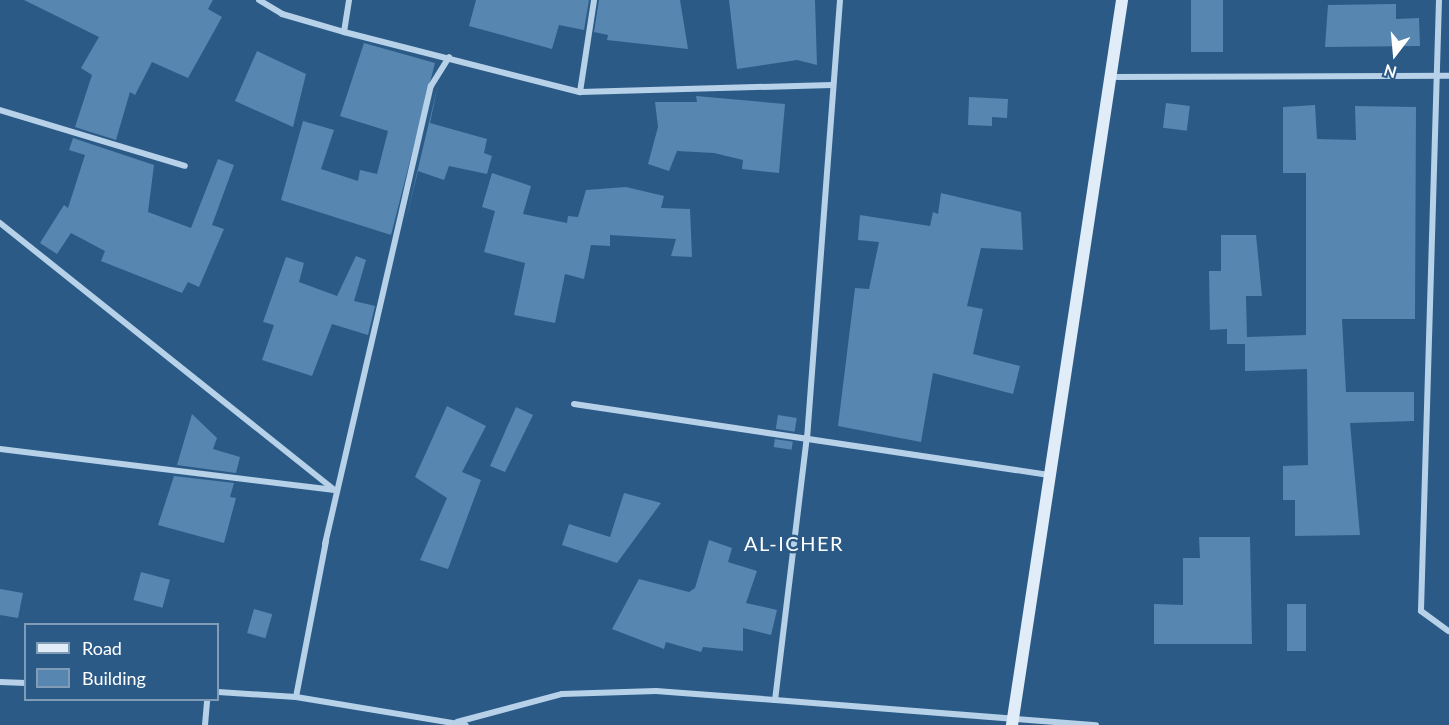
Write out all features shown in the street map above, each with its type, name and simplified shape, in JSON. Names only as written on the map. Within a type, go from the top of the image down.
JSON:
[{"type":"street","points":[[259,0],[282,14],[344,32],[449,57],[513,79],[580,92],[832,85]]},
{"type":"street","points":[[344,32],[348,0]]},
{"type":"street","points":[[580,92],[594,0]]},
{"type":"street","points":[[775,700],[807,436],[840,0]]},
{"type":"street","points":[[1013,722],[1052,476],[1122,0]]},
{"type":"street","points":[[1439,0],[1439,76],[1421,611],[1449,631]]},
{"type":"street","points":[[325,544],[431,86],[449,57]]},
{"type":"street","points":[[1111,77],[1449,76]]},
{"type":"street","points":[[0,110],[185,166]]},
{"type":"street","points":[[0,223],[334,490]]},
{"type":"street","points":[[574,404],[807,436],[1052,476]]},
{"type":"street","points":[[0,449],[334,490]]},
{"type":"street","points":[[296,697],[334,490]]},
{"type":"street","points":[[0,682],[24,683]]},
{"type":"street","points":[[457,722],[562,694],[656,691],[1013,722],[1096,725]]},
{"type":"street","points":[[219,692],[296,697],[466,725]]},
{"type":"street","points":[[205,725],[207,701]]},
{"type":"building","points":[[24,0],[213,0],[208,9],[222,17],[188,78],[152,62],[135,95],[130,92],[116,140],[75,127],[92,75],[81,68],[99,37]]},
{"type":"building","points":[[476,0],[589,0],[584,30],[559,25],[552,49],[469,26]]},
{"type":"building","points":[[599,0],[680,0],[688,49],[607,40],[608,35],[594,32]]},
{"type":"building","points":[[729,0],[815,0],[817,65],[797,60],[737,69]]},
{"type":"building","points":[[1191,0],[1223,0],[1223,52],[1191,52]]},
{"type":"building","points":[[1396,4],[1396,19],[1419,18],[1420,46],[1325,47],[1328,5]]},
{"type":"building","points":[[364,43],[435,63],[391,235],[281,200],[303,121],[334,130],[321,169],[358,181],[360,170],[377,174],[388,131],[340,116]]},
{"type":"building","points":[[257,51],[306,74],[293,127],[235,101]]},
{"type":"building","points":[[438,85],[430,123],[487,139],[484,153],[492,156],[487,174],[449,166],[444,180],[418,171],[404,227]]},
{"type":"building","points":[[696,96],[785,104],[779,173],[742,169],[743,160],[714,153],[677,151],[669,171],[648,164],[658,127],[655,102],[697,102]]},
{"type":"building","points":[[969,97],[1008,99],[1007,118],[992,117],[992,126],[968,125]]},
{"type":"building","points":[[1166,103],[1190,106],[1187,131],[1163,128]]},
{"type":"building","points":[[1315,105],[1317,139],[1356,140],[1355,106],[1416,107],[1415,319],[1342,319],[1346,392],[1414,392],[1414,421],[1350,423],[1360,535],[1295,536],[1295,500],[1283,500],[1283,466],[1308,465],[1307,369],[1245,371],[1245,344],[1227,344],[1227,329],[1210,330],[1209,271],[1221,271],[1221,235],[1256,235],[1262,296],[1246,296],[1247,337],[1306,335],[1306,173],[1283,173],[1283,107]]},
{"type":"building","points":[[73,138],[154,165],[148,212],[191,228],[218,159],[234,165],[212,225],[224,229],[199,287],[188,282],[182,293],[101,261],[105,251],[71,233],[57,254],[40,243],[64,205],[68,208],[85,155],[69,150]]},
{"type":"building","points":[[492,173],[531,186],[523,214],[567,223],[568,216],[578,217],[586,190],[626,187],[664,196],[661,208],[690,209],[692,257],[671,256],[676,239],[610,235],[610,246],[591,245],[584,279],[565,274],[555,323],[514,315],[525,263],[484,252],[495,211],[482,207]]},
{"type":"building","points":[[941,193],[1021,212],[1023,250],[981,248],[967,306],[983,309],[973,354],[1020,366],[1013,394],[933,373],[921,442],[838,426],[855,288],[869,289],[879,242],[858,240],[860,215],[930,226],[933,212],[938,214]]},
{"type":"building","points":[[356,256],[366,260],[354,301],[375,306],[368,335],[332,324],[312,376],[262,360],[274,325],[263,322],[286,257],[304,263],[299,282],[337,296]]},
{"type":"building","points":[[447,406],[486,426],[462,472],[481,480],[448,569],[420,560],[447,498],[415,477]]},
{"type":"building","points":[[516,407],[533,415],[505,472],[490,466]]},
{"type":"building","points":[[192,414],[217,438],[213,449],[240,457],[236,473],[177,465]]},
{"type":"building","points":[[778,415],[797,418],[795,432],[776,429]]},
{"type":"building","points":[[775,439],[793,442],[792,450],[774,447]]},
{"type":"building","points":[[174,476],[234,483],[230,497],[236,498],[224,543],[158,525]]},
{"type":"building","points":[[624,493],[661,503],[617,563],[562,545],[569,524],[610,537]]},
{"type":"building","points":[[1199,537],[1250,537],[1252,644],[1154,644],[1154,604],[1183,605],[1183,558],[1200,558]]},
{"type":"building","points":[[709,540],[732,548],[728,562],[757,571],[746,603],[777,610],[771,635],[743,628],[743,651],[703,647],[701,652],[666,642],[664,649],[612,629],[639,579],[689,592],[695,588]]},
{"type":"building","points":[[141,572],[170,580],[162,608],[133,600]]},
{"type":"building","points":[[0,589],[23,593],[18,618],[0,615]]},
{"type":"building","points":[[1287,604],[1306,604],[1306,651],[1287,651]]},
{"type":"building","points":[[254,609],[272,614],[265,638],[247,633]]},
{"type":"district","name":"AL-ICHER","points":[[794,543]]}]
